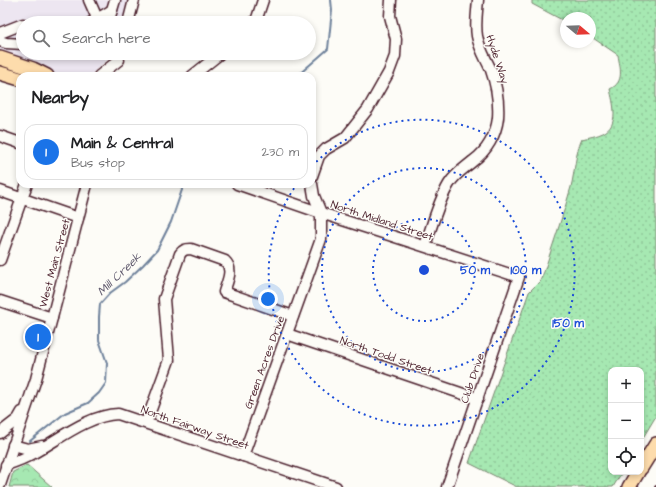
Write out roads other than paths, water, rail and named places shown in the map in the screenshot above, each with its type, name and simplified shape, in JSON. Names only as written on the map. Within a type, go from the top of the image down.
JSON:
[{"type":"main road","points":[[0,58],[40,72]]},
{"type":"main road","points":[[0,73],[16,78]]},
{"type":"main road","points":[[644,463],[656,444]]},
{"type":"main road","points":[[629,487],[636,475]]},
{"type":"street","points":[[89,0],[93,16]]},
{"type":"street","points":[[110,16],[115,0]]},
{"type":"street","points":[[130,16],[134,0]]},
{"type":"street","points":[[258,16],[263,0]]},
{"type":"street","points":[[316,166],[320,156],[326,149],[345,138],[368,109],[389,72],[395,56],[396,39],[390,16],[391,0]]},
{"type":"street","name":"Hyde Way","points":[[425,246],[442,196],[460,171],[475,160],[487,147],[494,136],[498,118],[498,100],[491,72],[477,37],[476,23],[478,0]]},
{"type":"street","points":[[102,16],[112,10]]},
{"type":"street","points":[[0,33],[16,27]]},
{"type":"street","points":[[0,41],[16,44]]},
{"type":"street","points":[[103,72],[116,60]]},
{"type":"street","points":[[113,72],[118,60]]},
{"type":"street","points":[[197,72],[212,60]]},
{"type":"street","points":[[0,136],[16,142]]},
{"type":"street","points":[[0,260],[2,247],[27,188]]},
{"type":"street","name":"West Main Street","points":[[0,484],[36,379],[86,188]]},
{"type":"street","name":"North Midland Street","points":[[248,188],[320,213],[519,277]]},
{"type":"street","name":"Green Acres Drive","points":[[243,456],[321,239],[320,213],[313,188]]},
{"type":"street","points":[[0,192],[78,218]]},
{"type":"street","points":[[146,423],[169,360],[164,299],[182,251],[191,249],[225,261],[228,264],[230,272],[224,292],[293,316]]},
{"type":"street","name":"Club Drive","points":[[447,487],[519,277]]},
{"type":"street","points":[[0,301],[52,318]]},
{"type":"street","name":"North Todd Street","points":[[287,334],[478,399]]},
{"type":"street","points":[[0,434],[18,418],[27,406]]},
{"type":"street","name":"North Fairway Street","points":[[6,465],[32,455],[68,432],[107,414],[118,414],[336,487]]},
{"type":"street","name":"North Fairway Street","points":[[0,434],[7,435],[28,449],[49,444]]},
{"type":"waterway","name":"Mill Creek","points":[[316,59],[328,49],[332,10],[331,0]]},
{"type":"waterway","name":"Mill Creek","points":[[302,72],[315,60]]},
{"type":"waterway","name":"Mill Creek","points":[[30,441],[65,413],[88,403],[99,393],[106,383],[107,363],[99,340],[100,304],[110,293],[125,282],[143,265],[157,250],[171,222],[183,188]]},
{"type":"place","name":"Main & Central","points":[[38,337]]}]
